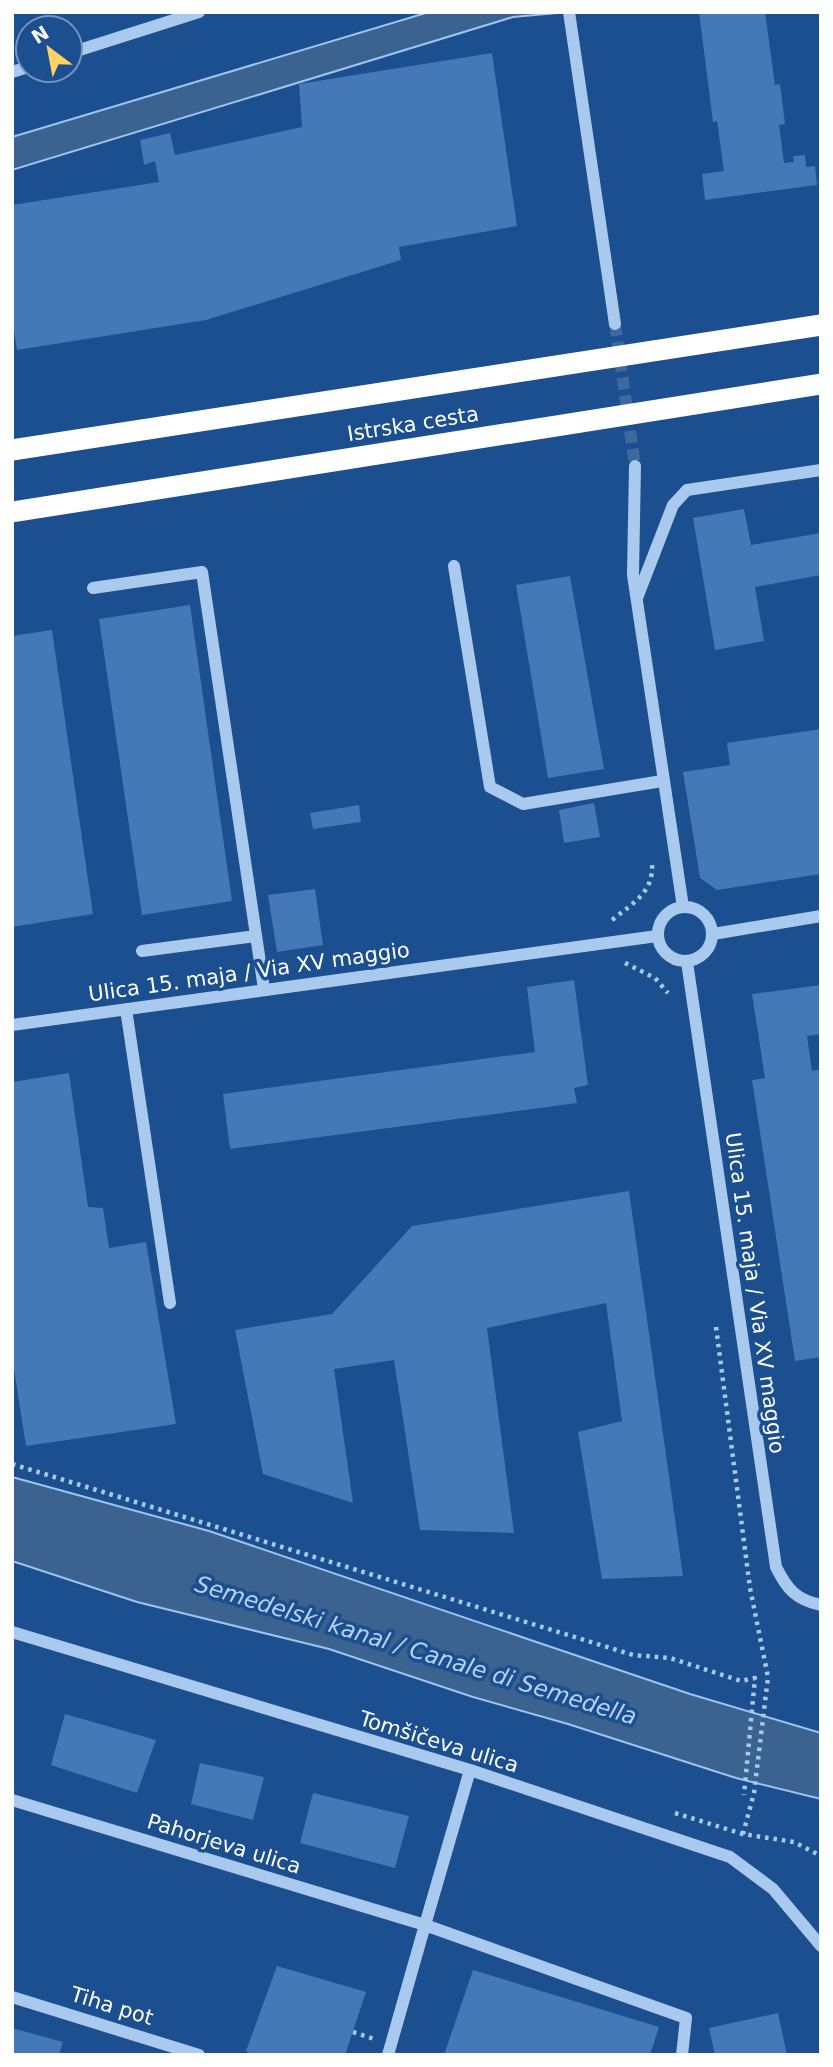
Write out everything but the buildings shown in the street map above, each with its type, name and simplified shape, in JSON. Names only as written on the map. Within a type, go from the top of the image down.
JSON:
[{"type":"highway","name":"Istrska cesta","points":[[12,450],[821,325]]},
{"type":"highway","name":"Istrska cesta","points":[[12,512],[821,384]]},
{"type":"highway","points":[[12,519],[34,509]]},
{"type":"street","points":[[84,49],[199,12]]},
{"type":"street","points":[[570,15],[615,324]]},
{"type":"street","points":[[635,466],[633,575],[683,907]]},
{"type":"street","points":[[636,598],[673,505],[687,490],[821,470]]},
{"type":"street","points":[[454,566],[490,787],[523,804],[662,781]]},
{"type":"street","points":[[93,588],[202,572],[264,989]]},
{"type":"street","points":[[683,907],[704,914],[713,934],[705,953],[687,962],[678,961],[664,952],[657,936],[665,916],[683,907]]},
{"type":"street","points":[[713,934],[821,916]]},
{"type":"street","points":[[142,951],[256,936]]},
{"type":"street","name":"Ulica 15. maja / Via XV maggio","points":[[12,1025],[657,936]]},
{"type":"street","name":"Ulica 15. maja / Via XV maggio","points":[[687,962],[776,1567],[787,1588],[803,1601],[821,1605]]},
{"type":"street","points":[[125,1009],[170,1303]]},
{"type":"street","name":"Tomšičeva ulica","points":[[12,1632],[470,1770],[730,1857],[774,1889],[821,1946]]},
{"type":"street","points":[[388,2055],[470,1770]]},
{"type":"street","name":"Pahorjeva ulica","points":[[12,1800],[425,1925],[686,2018],[682,2055]]},
{"type":"street","name":"Tiha pot","points":[[12,1997],[199,2055]]},
{"type":"path","points":[[653,879],[642,895],[610,922],[612,941],[617,960],[655,978],[673,999]]},
{"type":"path","points":[[715,1318],[750,1588],[768,1677],[754,1793],[743,1834],[794,1842],[821,1856]]},
{"type":"path","points":[[12,1464],[633,1655],[670,1658],[741,1681],[755,1678],[744,1795]]},
{"type":"water","points":[[429,12],[568,12],[513,17],[12,170],[12,137]]},
{"type":"water","name":"Semedelski kanal / Canale di Semedella","points":[[12,1477],[209,1531],[690,1694],[821,1733],[821,1799],[736,1778],[568,1724],[473,1697],[329,1649],[137,1602],[12,1561]]},
{"type":"tunnel","points":[[615,324],[635,466]]}]
